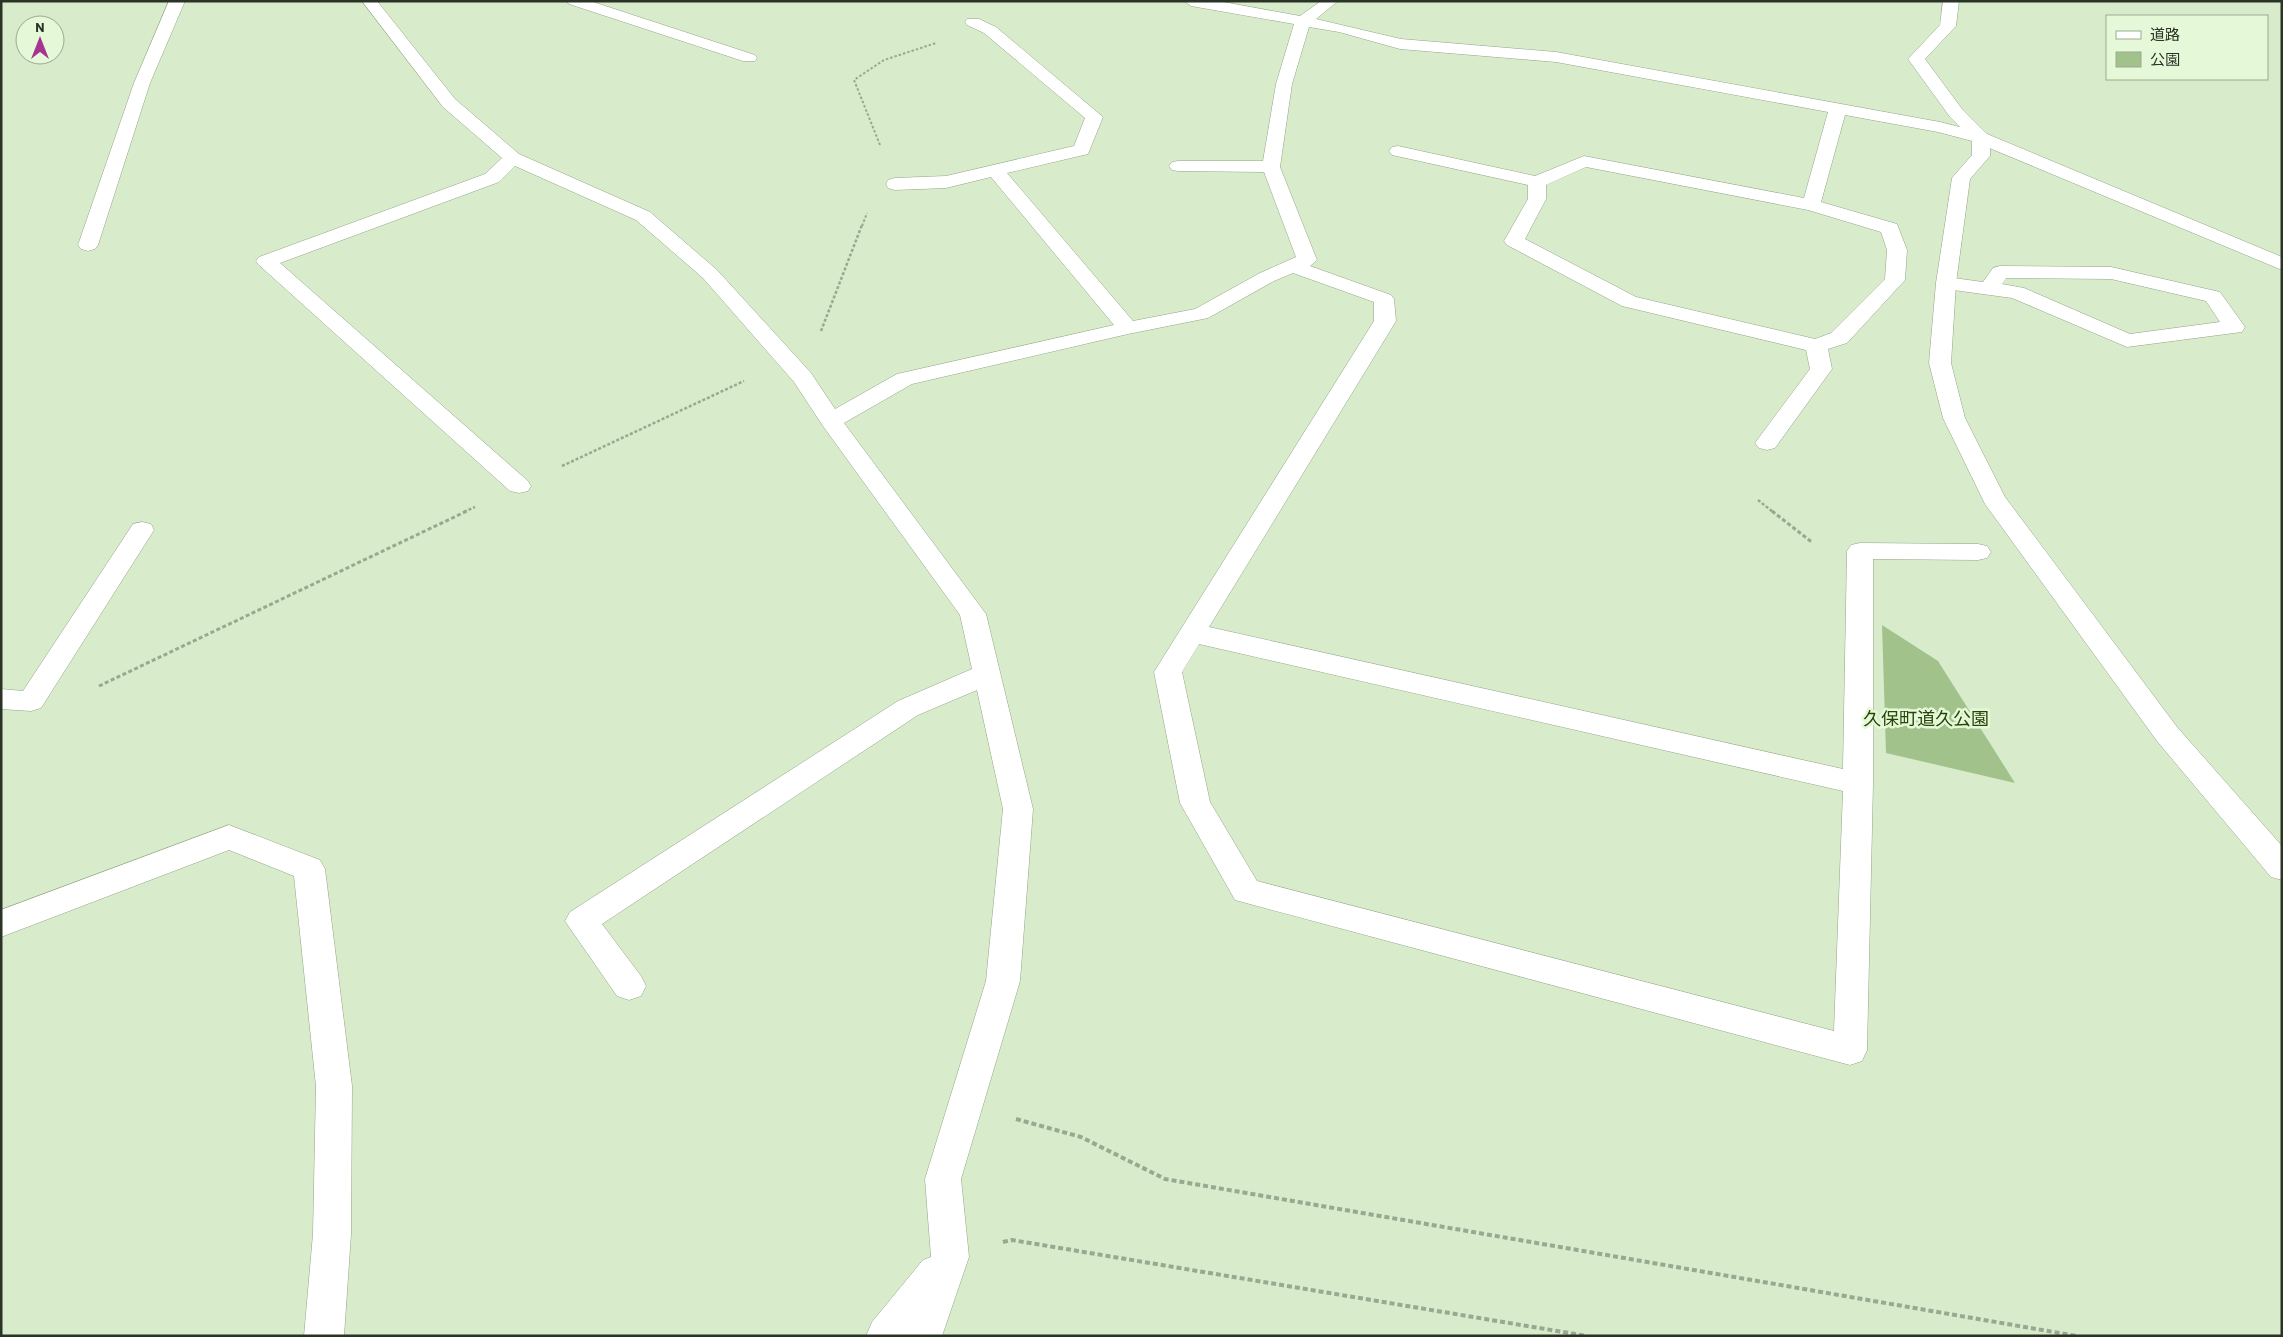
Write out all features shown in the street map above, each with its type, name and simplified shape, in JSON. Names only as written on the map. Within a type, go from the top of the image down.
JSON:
[{"type":"street","points":[[88,244],[142,83],[177,1]]},
{"type":"street","points":[[369,1],[448,103],[513,158],[643,216],[710,274],[803,378],[831,420],[973,614],[1018,808],[1003,981],[943,1179],[950,1257],[922,1336]]},
{"type":"street","points":[[574,1],[749,58]]},
{"type":"street","points":[[1191,1],[1340,28],[1400,44],[1556,57],[1940,126],[1981,138],[2282,264]]},
{"type":"street","points":[[831,420],[905,379],[1128,328],[1200,314],[1267,276],[1307,260],[1270,168],[1284,84],[1303,21],[1331,1]]},
{"type":"street","points":[[1951,1],[1948,26],[1916,59],[1956,113],[1981,138],[1981,156],[1961,178],[1946,283],[1940,363],[1954,418],[1994,499],[2167,734],[2282,868]]},
{"type":"street","points":[[895,184],[946,182],[1082,150],[1094,117],[990,30],[972,22]]},
{"type":"street","points":[[1811,205],[1838,108]]},
{"type":"street","points":[[1398,151],[1537,182],[1584,161],[1811,205],[1890,228],[1897,250],[1895,280],[1839,338],[1816,346],[1629,302],[1514,241],[1537,199],[1537,182]]},
{"type":"street","points":[[513,158],[492,178],[266,261],[519,486]]},
{"type":"street","points":[[1178,166],[1270,168]]},
{"type":"street","points":[[995,170],[1128,328]]},
{"type":"street","points":[[1292,266],[1384,298],[1385,321],[1168,672],[1195,803],[1246,891],[1850,1050],[1858,783],[1860,551],[1978,552]]},
{"type":"street","points":[[1946,283],[2017,292],[2127,341],[2234,327],[2213,296],[2111,273],[2000,272],[1989,288]]},
{"type":"street","points":[[1767,443],[1821,369],[1816,346]]},
{"type":"street","points":[[1,699],[31,701],[142,530]]},
{"type":"street","points":[[1193,633],[1858,783]]},
{"type":"street","points":[[629,986],[581,921],[908,708],[987,674]]},
{"type":"street","points":[[1,924],[229,837],[309,869],[334,1086],[332,1234],[324,1336]]},
{"type":"street","points":[[886,1336],[950,1257]]},
{"type":"path","points":[[31,701],[78,696],[787,361]]},
{"type":"path","points":[[1758,500],[1860,579]]},
{"type":"path","points":[[965,1105],[1081,1137],[1165,1179],[2077,1336]]},
{"type":"path","points":[[950,1257],[1012,1240],[1587,1336]]},
{"type":"green space","name":"久保町道久公園","points":[[1882,625],[1938,661],[2015,783],[1886,753]]}]
